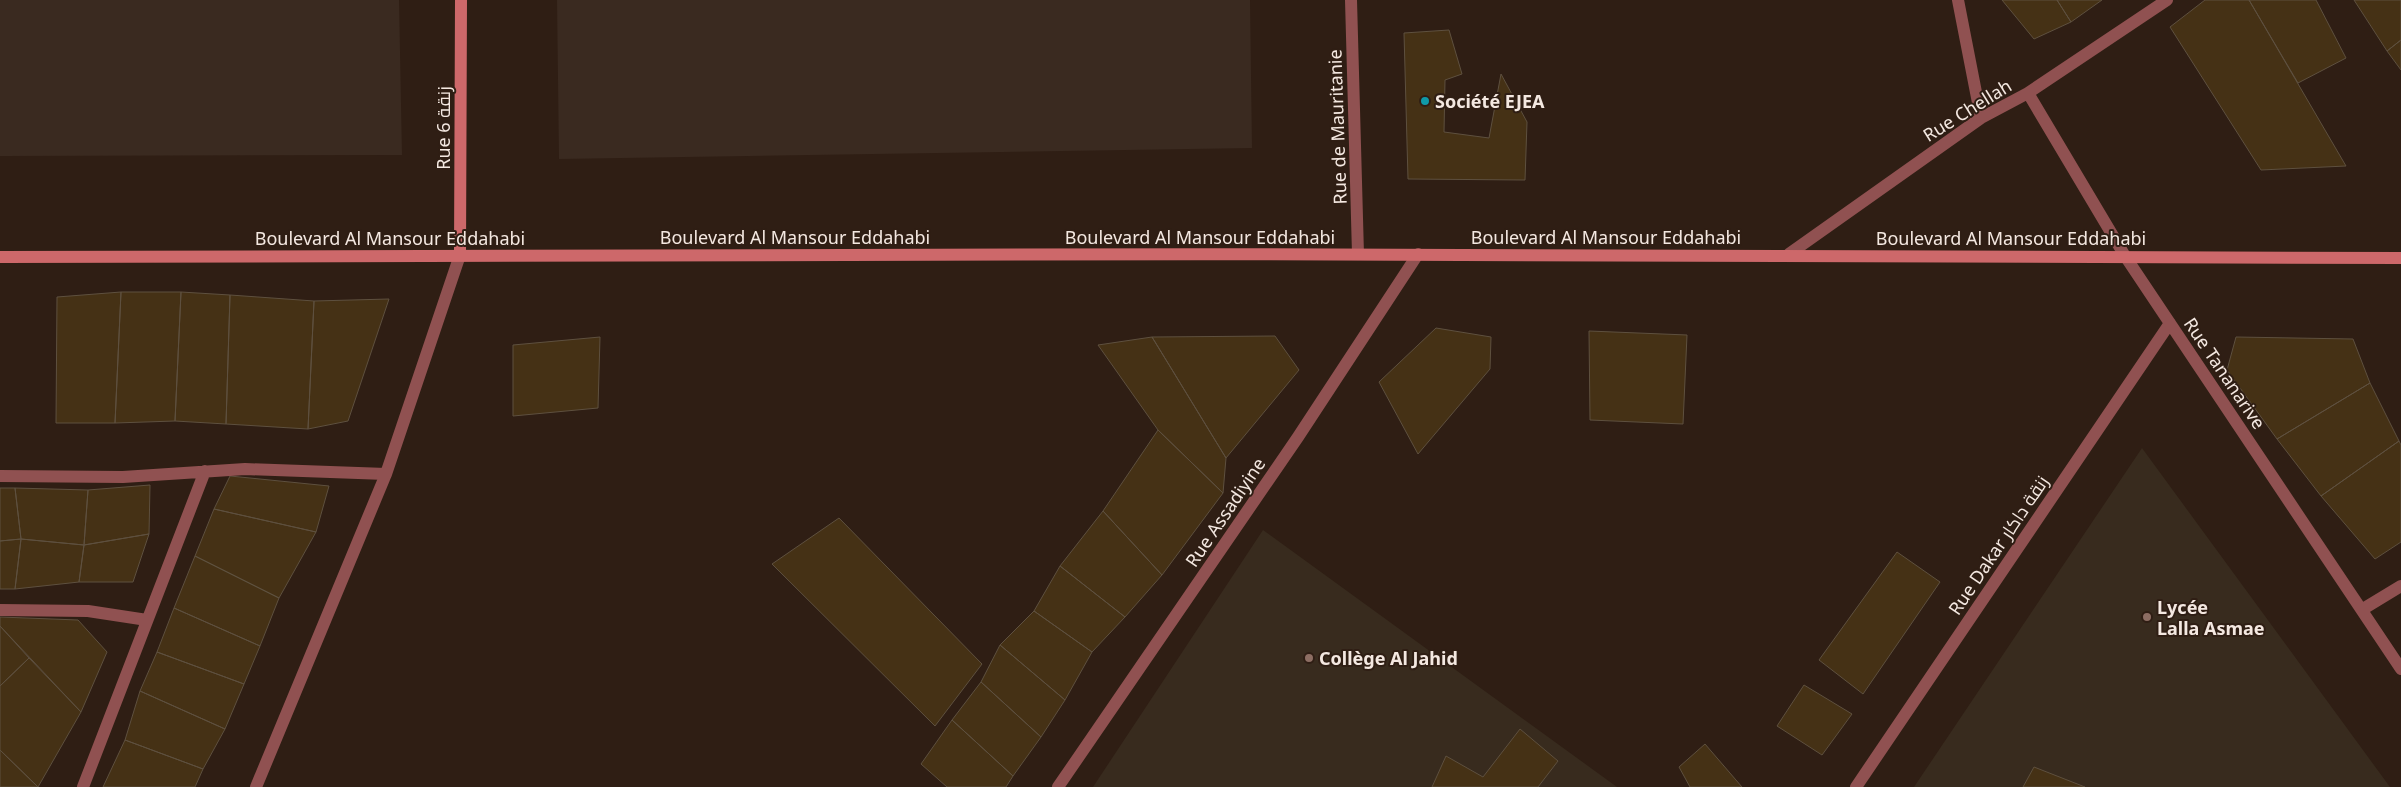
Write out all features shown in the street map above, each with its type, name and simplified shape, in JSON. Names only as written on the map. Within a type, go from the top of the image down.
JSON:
[{"type":"main road","name":"Rue 6 زنقة","points":[[460,255],[461,0]]},
{"type":"main road","name":"Boulevard Al Mansour Eddahabi","points":[[0,257],[1788,254],[2401,258]]},
{"type":"street","name":"Rue de Mauritanie","points":[[1351,0],[1358,254]]},
{"type":"street","points":[[1958,0],[1981,118]]},
{"type":"street","name":"Rue Chellah","points":[[1788,254],[1981,118],[2028,93],[2167,0]]},
{"type":"street","name":"Rue Tananarive","points":[[2028,93],[2125,256],[2401,668]]},
{"type":"street","name":"Rue Assadiyine","points":[[1058,787],[1298,437],[1418,254]]},
{"type":"street","points":[[256,787],[386,474],[460,255]]},
{"type":"street","name":"Rue Dakar زنقة داكار","points":[[1856,787],[2170,323]]},
{"type":"street","points":[[0,476],[123,477],[244,469],[386,474]]},
{"type":"street","points":[[82,787],[205,471]]},
{"type":"street","points":[[2363,609],[2401,586]]},
{"type":"street","points":[[0,610],[88,611],[147,620]]},
{"type":"shaded area","points":[[0,0],[399,0],[402,155],[0,156]]},
{"type":"shaded area","points":[[557,0],[1250,0],[1252,148],[559,159]]},
{"type":"shaded area","name":"Lycée Lalla Asmae","points":[[2142,448],[2390,787],[1914,787]]},
{"type":"shaded area","name":"Collège Al Jahid","points":[[1263,530],[1617,787],[1093,787]]},
{"type":"building","points":[[2002,0],[2057,0],[2071,22],[2034,39]]},
{"type":"building","points":[[2057,0],[2102,0],[2071,22]]},
{"type":"building","points":[[2205,0],[2249,0],[2346,166],[2261,170],[2170,27]]},
{"type":"building","points":[[2249,0],[2316,0],[2346,58],[2298,83]]},
{"type":"building","points":[[2354,0],[2401,0],[2401,40],[2387,51]]},
{"type":"building","name":"Société EJEA","points":[[1449,30],[1462,74],[1445,80],[1444,132],[1489,138],[1501,74],[1527,122],[1525,180],[1408,179],[1404,33]]},
{"type":"building","points":[[2401,40],[2401,70],[2387,51]]},
{"type":"building","points":[[121,292],[115,423],[56,423],[57,297]]},
{"type":"building","points":[[121,292],[181,292],[175,421],[115,423]]},
{"type":"building","points":[[181,292],[230,295],[226,424],[175,421]]},
{"type":"building","points":[[230,295],[314,301],[308,429],[226,424]]},
{"type":"building","points":[[389,299],[348,421],[308,429],[314,301]]},
{"type":"building","points":[[1436,328],[1491,337],[1490,369],[1418,454],[1379,382]]},
{"type":"building","points":[[1589,331],[1687,335],[1683,424],[1590,420]]},
{"type":"building","points":[[1275,336],[1299,370],[1226,458],[1152,337]]},
{"type":"building","points":[[600,337],[598,408],[513,416],[513,345]]},
{"type":"building","points":[[1152,337],[1226,458],[1223,493],[1158,430],[1098,345]]},
{"type":"building","points":[[2236,337],[2353,339],[2370,383],[2277,439],[2227,370]]},
{"type":"building","points":[[2370,383],[2399,441],[2321,496],[2277,439]]},
{"type":"building","points":[[1158,430],[1223,493],[1162,575],[1103,511]]},
{"type":"building","points":[[2399,441],[2401,445],[2401,542],[2375,559],[2321,496]]},
{"type":"building","points":[[230,476],[329,486],[316,532],[214,509]]},
{"type":"building","points":[[150,485],[149,534],[84,545],[88,490]]},
{"type":"building","points":[[0,488],[15,488],[21,539],[0,541]]},
{"type":"building","points":[[15,488],[88,490],[84,545],[21,539]]},
{"type":"building","points":[[214,509],[316,532],[279,598],[195,556]]},
{"type":"building","points":[[1103,511],[1162,575],[1125,617],[1060,566]]},
{"type":"building","points":[[839,518],[982,664],[935,726],[772,564]]},
{"type":"building","points":[[149,534],[133,582],[79,582],[84,545]]},
{"type":"building","points":[[21,539],[84,545],[79,582],[15,589]]},
{"type":"building","points":[[21,539],[15,589],[0,589],[0,541]]},
{"type":"building","points":[[1897,552],[1940,582],[1863,694],[1819,660]]},
{"type":"building","points":[[195,556],[279,598],[260,646],[174,608]]},
{"type":"building","points":[[1060,566],[1125,617],[1092,652],[1034,611]]},
{"type":"building","points":[[174,608],[260,646],[244,684],[157,652]]},
{"type":"building","points":[[1034,611],[1092,652],[1065,700],[1000,645]]},
{"type":"building","points":[[0,617],[78,620],[107,652],[81,712],[0,626]]},
{"type":"building","points":[[0,626],[29,658],[0,686]]},
{"type":"building","points":[[1000,645],[1065,700],[1041,737],[981,682]]},
{"type":"building","points":[[157,652],[244,684],[225,729],[140,691]]},
{"type":"building","points":[[29,658],[81,712],[38,787],[0,750],[0,686]]},
{"type":"building","points":[[981,682],[1041,737],[1013,776],[952,720]]},
{"type":"building","points":[[1804,685],[1852,714],[1822,755],[1777,726]]},
{"type":"building","points":[[140,691],[225,729],[203,769],[125,740]]},
{"type":"building","points":[[952,720],[1013,776],[1006,787],[947,787],[921,764]]},
{"type":"building","points":[[1520,729],[1558,761],[1538,787],[1432,787],[1446,756],[1483,777]]},
{"type":"building","points":[[125,740],[203,769],[195,787],[103,787]]},
{"type":"building","points":[[1705,744],[1742,787],[1690,787],[1679,767]]},
{"type":"building","points":[[0,750],[38,787],[0,787]]},
{"type":"building","points":[[2034,767],[2085,787],[2023,787]]},
{"type":"place","name":"Société EJEA","points":[[1425,101]]},
{"type":"place","name":"Lycée Lalla Asmae","points":[[2147,617]]},
{"type":"place","name":"Collège Al Jahid","points":[[1309,658]]}]
